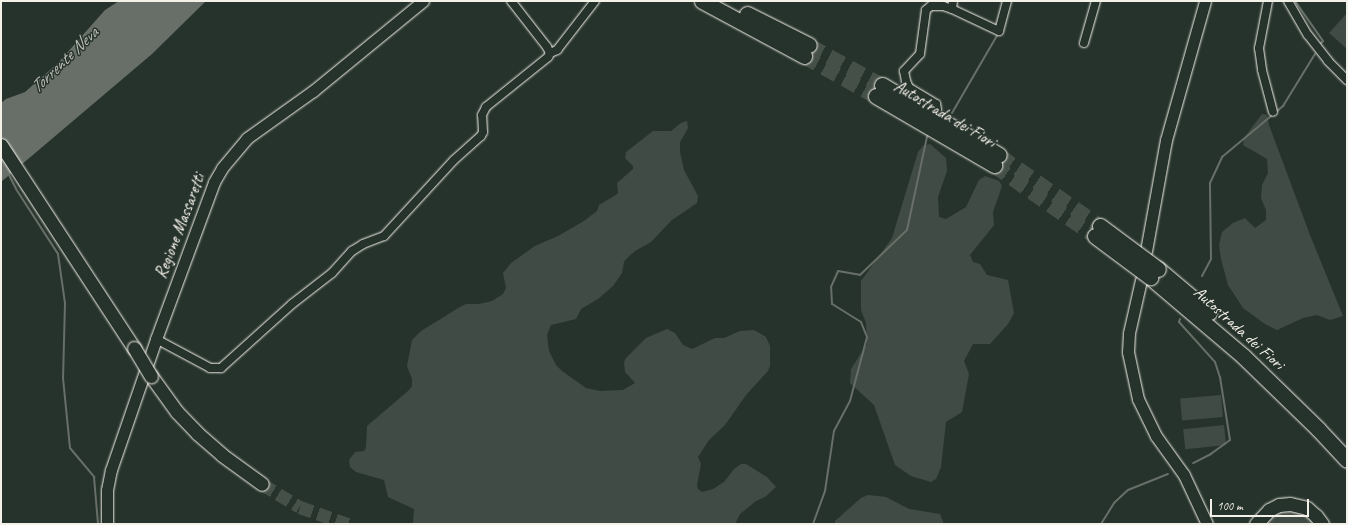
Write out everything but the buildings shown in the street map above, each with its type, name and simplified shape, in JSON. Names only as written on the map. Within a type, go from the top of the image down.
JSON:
[{"type":"highway","points":[[702,1],[806,51],[720,1]]},
{"type":"highway","name":"Autostrada dei Fiori","points":[[879,90],[933,127],[996,160]]},
{"type":"highway","name":"Autostrada dei Fiori","points":[[1098,231],[1243,356],[1318,429],[1347,460]]},
{"type":"highway","name":"Autostrada dei Fiori","points":[[1150,275],[1248,348],[1347,447]]},
{"type":"main road","points":[[1,145],[151,376],[177,412],[232,463],[262,484]]},
{"type":"main road","points":[[1256,524],[1269,510],[1279,505],[1290,504],[1302,506],[1312,512],[1322,524]]},
{"type":"street","name":"Regione Massaretti","points":[[108,524],[108,490],[111,470],[156,339],[214,182],[230,157],[247,138],[313,91],[423,1]]},
{"type":"street","points":[[511,1],[547,47],[550,53]]},
{"type":"street","points":[[156,339],[210,368],[221,368],[292,304],[332,272],[352,251],[362,244],[384,236],[454,160],[481,136],[483,132],[482,115],[486,107],[542,64],[550,53],[557,50],[595,1]]},
{"type":"street","points":[[937,109],[936,104],[910,88],[906,81],[904,72],[920,54],[926,10],[931,6],[953,5],[1000,31],[1007,1]]},
{"type":"street","points":[[1084,43],[1096,1]]},
{"type":"street","points":[[1146,251],[1166,140],[1205,1]]},
{"type":"street","points":[[1268,1],[1259,48],[1262,70],[1273,112]]},
{"type":"street","points":[[1288,1],[1308,35],[1328,61],[1347,80]]},
{"type":"street","points":[[1150,275],[1129,333],[1128,352],[1138,399],[1156,436],[1184,475],[1207,524]]},
{"type":"shaded area","points":[[1347,13],[1347,49],[1329,33]]},
{"type":"shaded area","points":[[1262,114],[1267,115],[1269,125],[1310,235],[1343,316],[1330,320],[1317,315],[1303,318],[1277,330],[1265,324],[1243,308],[1228,285],[1219,245],[1222,232],[1233,223],[1245,218],[1255,228],[1266,220],[1266,210],[1261,198],[1262,185],[1268,173],[1267,159],[1243,145],[1244,138]]},
{"type":"shaded area","points":[[687,121],[688,128],[680,142],[680,152],[684,170],[698,196],[697,203],[672,220],[651,242],[635,251],[626,259],[622,273],[613,286],[598,299],[581,309],[576,319],[551,325],[547,335],[549,351],[556,365],[562,371],[586,388],[600,391],[623,390],[635,383],[625,372],[624,362],[626,358],[646,338],[667,329],[675,333],[683,345],[692,349],[715,338],[724,338],[740,331],[754,330],[766,337],[770,346],[770,366],[768,371],[746,395],[725,425],[709,440],[698,457],[701,464],[697,485],[698,489],[702,492],[713,489],[724,482],[734,469],[741,464],[746,464],[767,477],[776,487],[765,497],[756,501],[740,514],[735,524],[413,524],[414,509],[388,497],[384,480],[356,472],[350,467],[349,460],[355,452],[364,451],[366,448],[367,426],[412,386],[412,379],[407,366],[412,340],[421,331],[460,307],[466,304],[479,304],[492,301],[503,294],[506,288],[503,273],[511,263],[535,246],[558,236],[584,221],[597,211],[599,205],[618,193],[617,183],[633,169],[633,166],[625,158],[626,152],[653,131],[671,131],[681,123]]},
{"type":"shaded area","points":[[930,144],[946,158],[947,171],[938,197],[939,217],[946,219],[966,207],[979,180],[985,176],[999,181],[1002,186],[993,212],[994,225],[970,255],[973,262],[980,264],[987,275],[1008,280],[1014,313],[1008,324],[990,344],[973,344],[964,361],[969,374],[962,412],[946,422],[941,467],[936,479],[931,482],[911,476],[895,465],[874,405],[850,383],[851,369],[867,344],[866,323],[861,310],[861,281],[892,238],[918,152],[923,146]]},
{"type":"shaded area","points":[[1221,395],[1223,417],[1182,420],[1180,399]]},
{"type":"shaded area","points":[[1224,425],[1226,445],[1185,449],[1183,429]]},
{"type":"shaded area","points":[[868,495],[886,497],[909,509],[940,514],[944,524],[835,524],[835,521],[861,498]]},
{"type":"shaded area","points":[[1301,510],[1317,524],[1263,524],[1278,511]]},
{"type":"water","name":"Torrente Neva","points":[[119,1],[206,1],[152,54],[1,182],[1,103],[6,99],[25,92],[58,63],[105,10]]},
{"type":"waterway","points":[[1295,1],[1323,41],[1321,43]]},
{"type":"waterway","points":[[952,113],[998,34]]},
{"type":"waterway","points":[[1202,276],[1211,259],[1210,183],[1222,157],[1283,106],[1315,54]]},
{"type":"waterway","points":[[813,524],[825,491],[834,431],[850,401],[867,337],[861,322],[832,304],[831,287],[838,271],[860,275],[907,230],[927,137],[929,134]]},
{"type":"waterway","points":[[8,173],[16,189],[58,254],[65,303],[63,378],[70,448],[94,477],[98,524]]},
{"type":"waterway","points":[[1180,319],[1179,322],[1215,362],[1220,377],[1230,440],[1211,454],[1193,463]]},
{"type":"waterway","points":[[1101,524],[1114,503],[1128,490],[1168,474]]},
{"type":"tunnel","points":[[809,45],[882,85]]},
{"type":"tunnel","points":[[804,56],[876,96]]},
{"type":"tunnel","points":[[999,155],[1100,226]]},
{"type":"tunnel","points":[[994,165],[1095,236]]},
{"type":"tunnel","points":[[262,484],[300,507],[348,524]]}]
